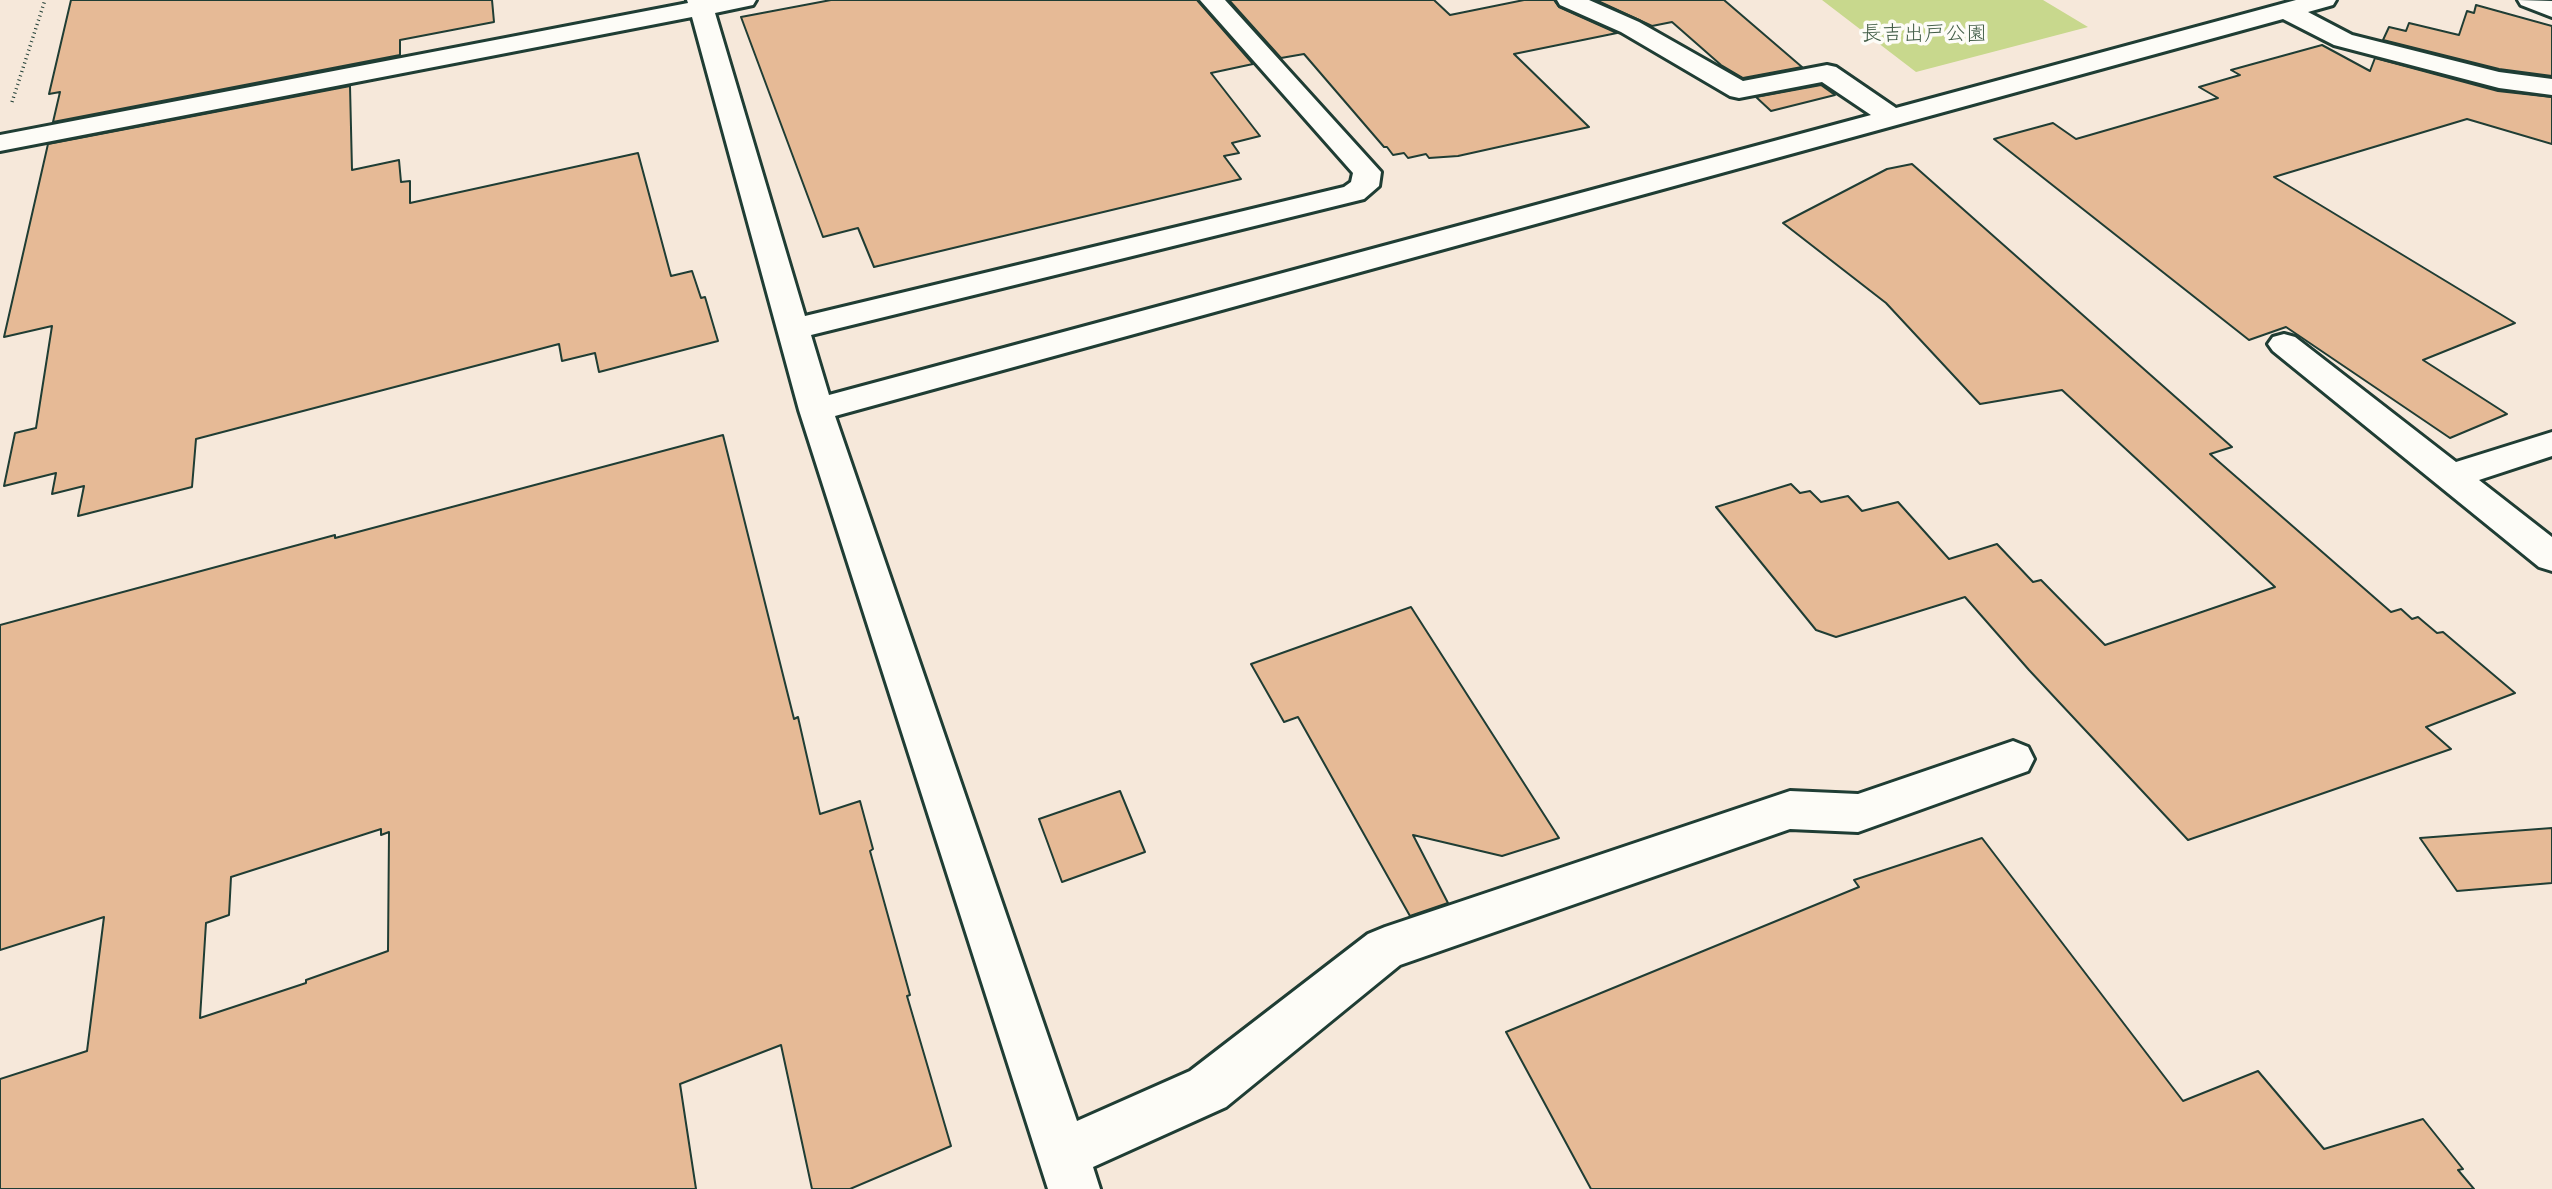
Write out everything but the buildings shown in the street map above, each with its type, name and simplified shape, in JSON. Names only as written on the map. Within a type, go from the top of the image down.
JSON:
[{"type":"street","points":[[0,143],[700,4],[744,0]]},
{"type":"street","points":[[791,330],[1354,193],[1365,186],[1367,172],[1212,0]]},
{"type":"street","points":[[1569,0],[1630,27],[1739,90],[1827,73],[1892,117]]},
{"type":"street","points":[[816,410],[2324,0]]},
{"type":"street","points":[[2530,0],[2552,10]]},
{"type":"street","points":[[700,4],[816,410],[1068,1172],[1208,1089],[1385,949],[1790,810],[1858,813],[2013,759]]},
{"type":"street","points":[[2286,10],[2343,40],[2499,80],[2552,87]]},
{"type":"street","points":[[2284,344],[2552,557]]},
{"type":"street","points":[[2450,476],[2552,444]]},
{"type":"path","points":[[12,102],[46,0]]},
{"type":"green space","name":"長吉出戸公園","points":[[1822,0],[2043,0],[2088,27],[1916,72]]}]
